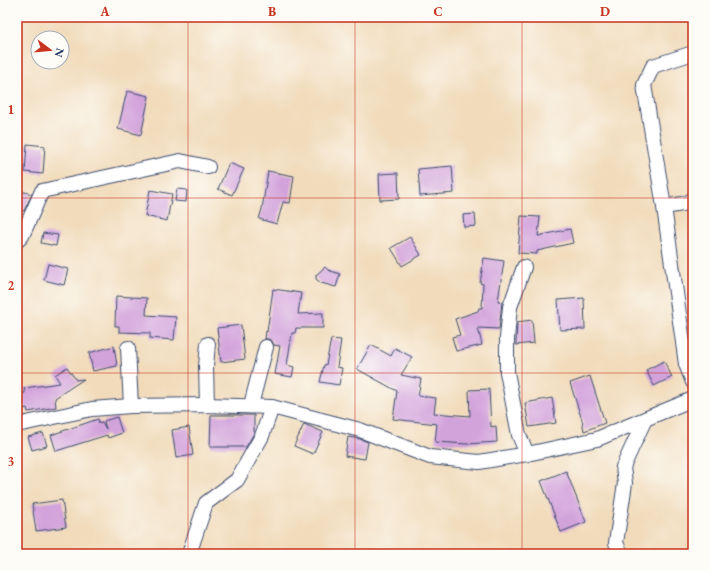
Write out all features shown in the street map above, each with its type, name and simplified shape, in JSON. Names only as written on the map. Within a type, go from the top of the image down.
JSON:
[{"type":"street","points":[[693,53],[653,66],[644,85],[664,207],[686,364],[693,382]]},
{"type":"street","points":[[17,241],[22,236],[42,191],[180,161],[208,168]]},
{"type":"street","points":[[664,207],[688,203],[693,199]]},
{"type":"street","points":[[524,268],[510,307],[507,352],[508,372],[519,435],[527,454]]},
{"type":"street","points":[[207,404],[206,366],[208,344]]},
{"type":"street","points":[[252,405],[266,347]]},
{"type":"street","points":[[128,348],[131,406]]},
{"type":"street","points":[[17,425],[92,409],[131,406],[207,404],[252,405],[272,407],[360,430],[430,457],[479,462],[527,454],[597,439],[693,399]]},
{"type":"street","points":[[189,554],[206,503],[237,480],[262,436],[272,407]]},
{"type":"street","points":[[621,554],[616,543],[625,483],[623,467],[645,419]]},
{"type":"building","points":[[127,91],[149,96],[141,135],[118,129]]},
{"type":"building","points":[[27,144],[45,146],[43,174],[25,172]]},
{"type":"building","points":[[229,163],[244,169],[232,195],[218,189]]},
{"type":"building","points":[[452,166],[454,193],[420,196],[418,169]]},
{"type":"building","points":[[268,171],[294,176],[290,203],[283,202],[277,224],[259,219]]},
{"type":"building","points":[[398,173],[399,199],[380,200],[379,174]]},
{"type":"building","points":[[177,189],[187,190],[186,202],[175,201]]},
{"type":"building","points":[[17,190],[32,194],[24,211],[17,209]]},
{"type":"building","points":[[150,190],[172,194],[167,221],[145,216]]},
{"type":"building","points":[[475,214],[476,226],[464,227],[463,215]]},
{"type":"building","points":[[521,216],[540,217],[538,236],[570,229],[573,243],[537,251],[537,254],[518,253]]},
{"type":"building","points":[[43,233],[58,235],[56,246],[41,243]]},
{"type":"building","points":[[410,237],[421,255],[402,266],[391,248]]},
{"type":"building","points":[[484,258],[504,261],[498,301],[502,302],[499,329],[478,328],[482,345],[456,351],[452,337],[460,335],[455,319],[478,311],[479,308],[482,308],[483,284],[480,283]]},
{"type":"building","points":[[48,264],[68,269],[64,285],[44,280]]},
{"type":"building","points":[[325,267],[328,270],[340,274],[336,287],[321,283],[316,279],[316,275]]},
{"type":"building","points":[[273,289],[301,293],[298,314],[323,313],[323,328],[296,328],[295,333],[292,333],[287,365],[294,367],[292,377],[275,374],[280,346],[274,345],[272,341],[265,339]]},
{"type":"building","points":[[116,296],[147,298],[146,315],[176,317],[174,340],[150,338],[150,333],[119,332],[119,326],[115,326]]},
{"type":"building","points":[[584,298],[585,329],[560,330],[558,300]]},
{"type":"building","points":[[532,320],[534,343],[516,345],[517,322]]},
{"type":"building","points":[[241,325],[245,359],[221,362],[217,328]]},
{"type":"building","points":[[331,339],[341,340],[337,367],[342,368],[339,385],[320,382],[324,365],[326,365]]},
{"type":"building","points":[[371,345],[391,356],[395,348],[412,357],[401,375],[421,379],[418,396],[436,398],[434,413],[470,416],[469,390],[489,389],[491,427],[496,426],[497,442],[467,444],[435,442],[437,424],[393,419],[397,391],[357,369]]},
{"type":"building","points":[[114,346],[117,366],[93,371],[89,353]]},
{"type":"building","points":[[664,361],[672,377],[654,386],[646,370]]},
{"type":"building","points":[[67,367],[76,380],[84,379],[55,398],[56,407],[28,412],[27,408],[17,411],[17,395],[25,393],[24,388],[60,383],[55,375]]},
{"type":"building","points":[[590,376],[605,423],[584,431],[570,383]]},
{"type":"building","points":[[552,398],[556,423],[529,427],[525,403]]},
{"type":"building","points":[[211,415],[254,415],[254,433],[246,447],[210,447]]},
{"type":"building","points":[[117,417],[122,433],[108,438],[107,435],[56,451],[51,435],[98,419],[99,423],[102,422],[106,429],[104,421]]},
{"type":"building","points":[[304,424],[323,432],[313,454],[294,446]]},
{"type":"building","points":[[189,427],[193,455],[176,458],[172,430]]},
{"type":"building","points":[[43,433],[47,446],[32,450],[28,437]]},
{"type":"building","points":[[348,437],[368,442],[365,459],[345,456]]},
{"type":"building","points":[[566,471],[586,522],[561,532],[541,481]]},
{"type":"building","points":[[62,500],[66,527],[36,531],[32,504]]}]
